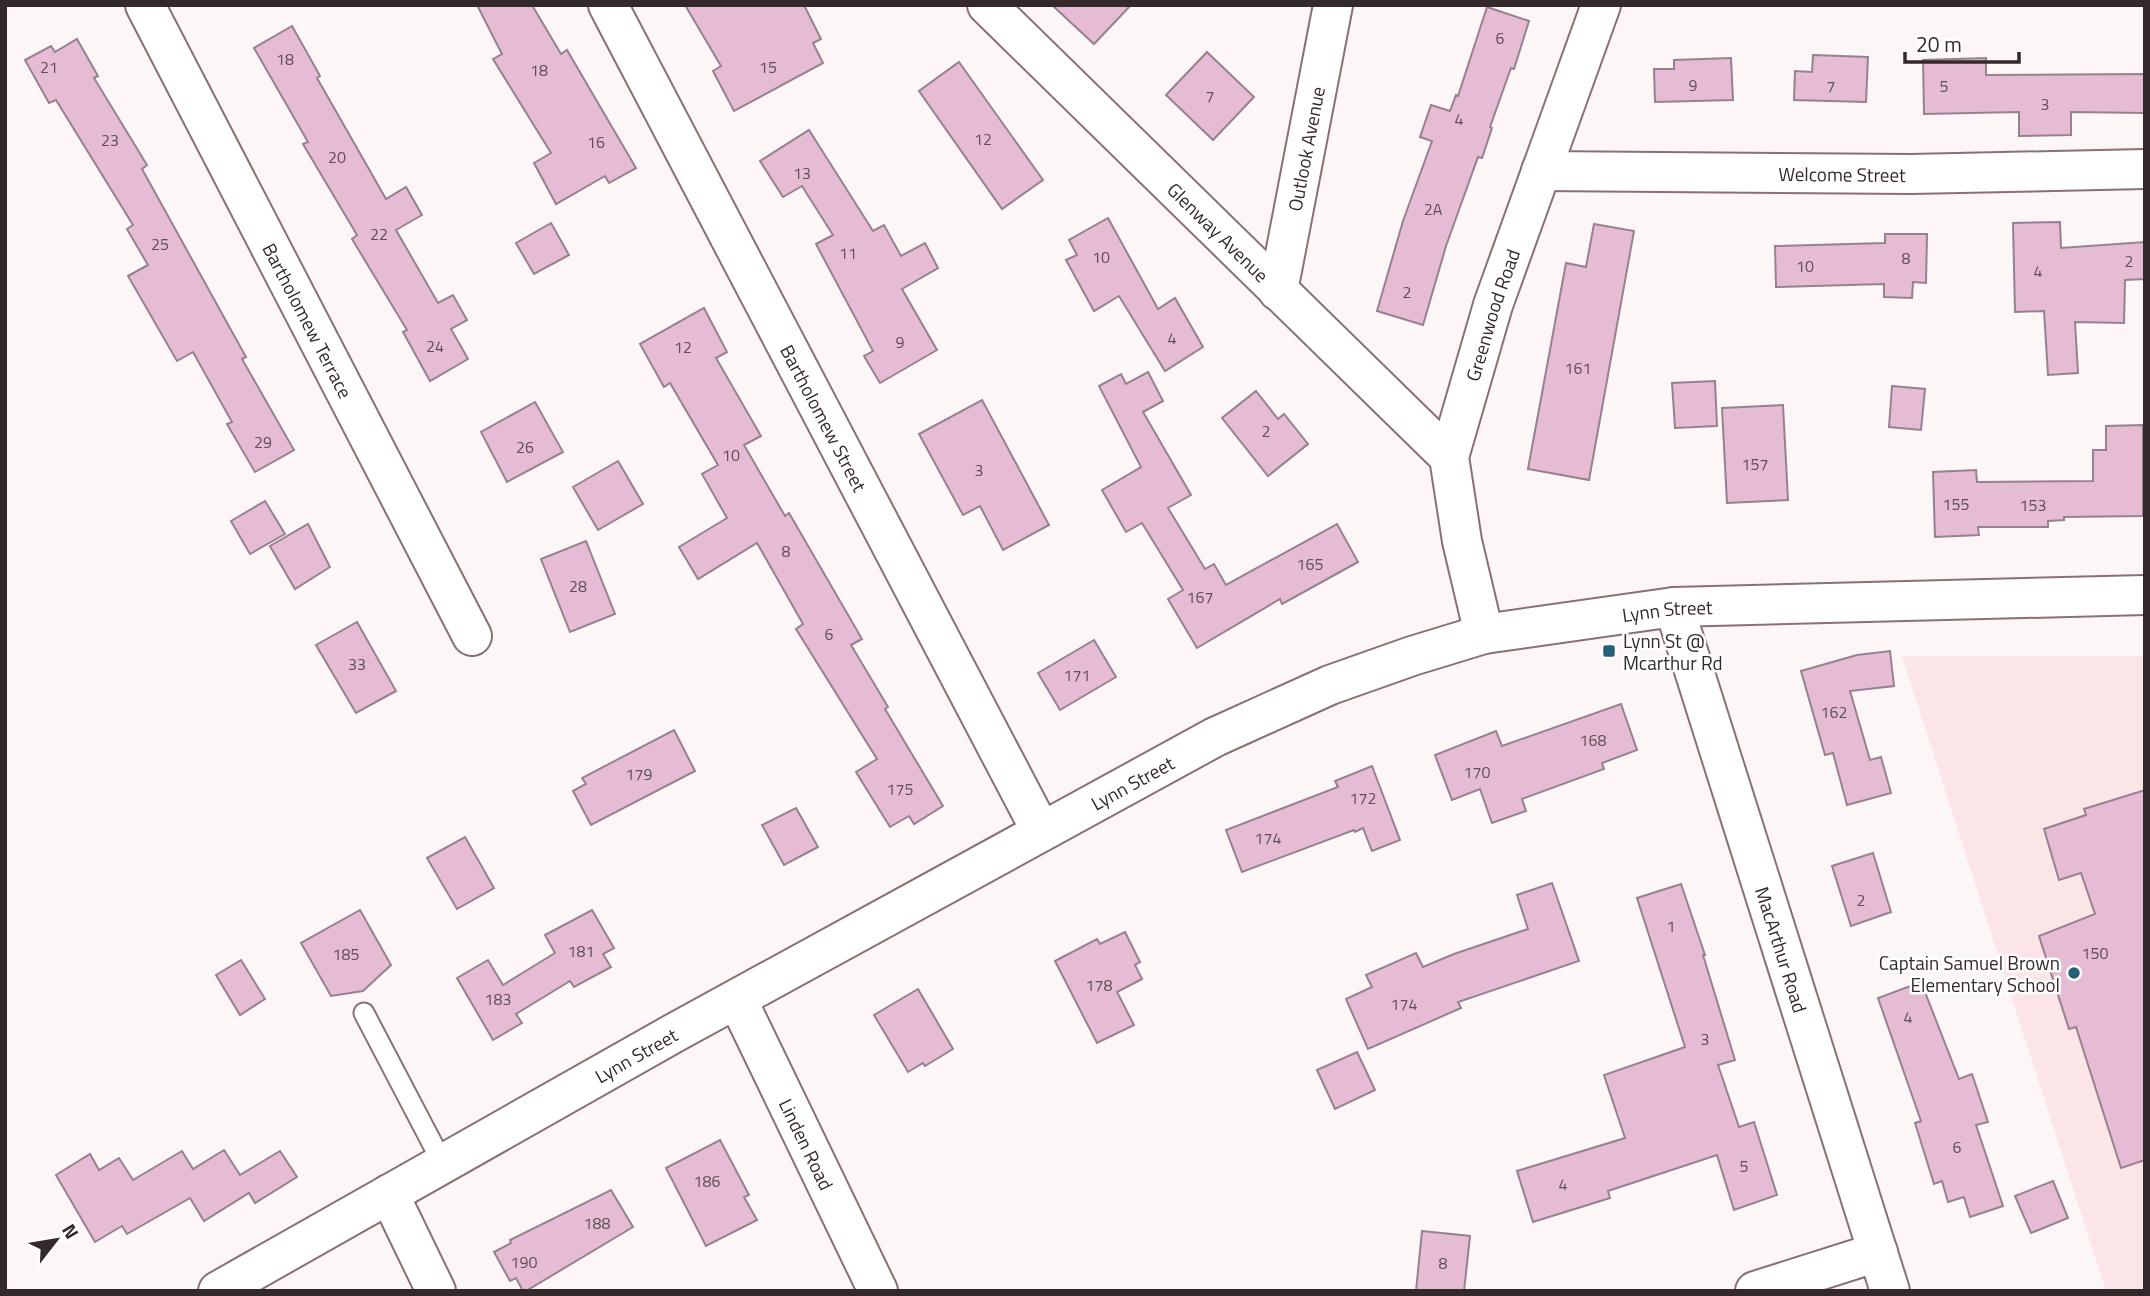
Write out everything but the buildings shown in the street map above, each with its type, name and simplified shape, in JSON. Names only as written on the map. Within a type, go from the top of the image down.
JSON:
[{"type":"street","name":"Bartholomew Terrace","points":[[145,5],[472,636]]},
{"type":"street","name":"Bartholomew Street","points":[[608,5],[1041,831]]},
{"type":"street","name":"Glenway Avenue","points":[[987,5],[1449,457]]},
{"type":"street","name":"Outlook Avenue","points":[[1278,291],[1333,5]]},
{"type":"street","name":"Greenwood Road","points":[[1484,635],[1462,541],[1449,457],[1493,305],[1601,5]]},
{"type":"street","name":"Welcome Street","points":[[1541,171],[1911,174],[2145,169]]},
{"type":"street","name":"Lynn Street","points":[[218,1291],[737,999],[1214,737],[1319,690],[1412,656],[1484,635],[1674,607],[2145,595]]},
{"type":"street","name":"MacArthur Road","points":[[1674,607],[1889,1291]]},
{"type":"street","name":"Linden Road","points":[[737,999],[878,1291]]},
{"type":"street","points":[[388,1194],[436,1291]]},
{"type":"street","points":[[1755,1291],[1878,1252]]},
{"type":"lane","points":[[364,1013],[443,1164]]},
{"type":"shaded area","name":"Captain Samuel Brown Elementary School","points":[[1902,656],[2145,656],[2145,1291],[2106,1291]]},
{"type":"place","name":"Lynn St @ Mcarthur Rd","points":[[1609,651]]},
{"type":"place","name":"Captain Samuel Brown Elementary School","points":[[2074,973]]}]
